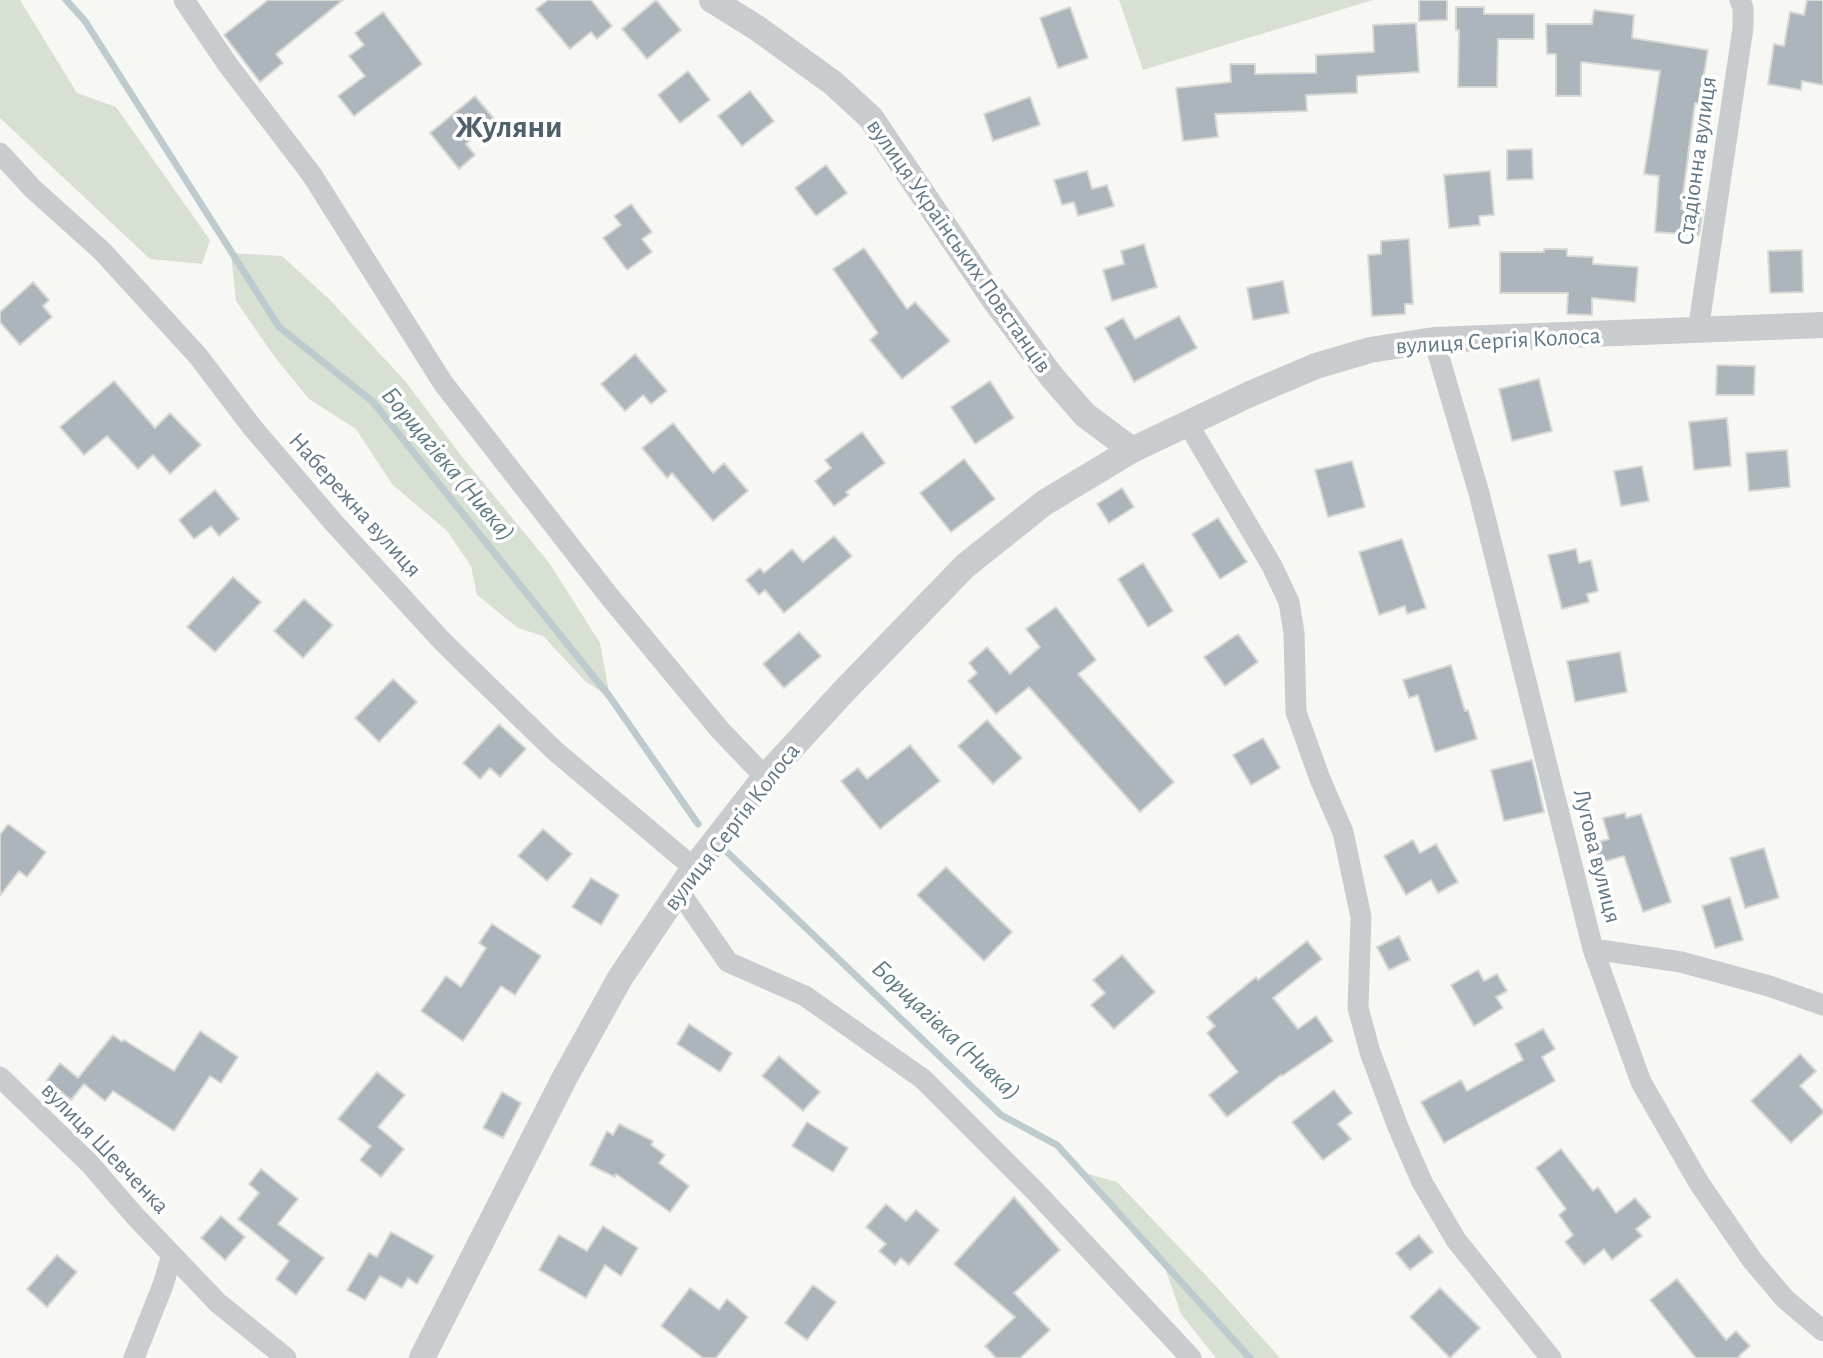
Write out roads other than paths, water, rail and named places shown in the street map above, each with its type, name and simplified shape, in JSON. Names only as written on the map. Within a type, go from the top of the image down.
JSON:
[{"type":"street","points":[[184,0],[228,65],[312,175],[443,383],[618,606],[720,730],[765,777]]},
{"type":"street","name":"вулиця Українських Повстанців","points":[[712,0],[757,28],[833,83],[871,118],[993,298],[1052,377],[1085,415],[1132,450]]},
{"type":"street","name":"Стадіонна вулиця","points":[[1698,331],[1743,28],[1743,8],[1740,0]]},
{"type":"street","name":"Набережна вулиця","points":[[0,153],[33,189],[102,251],[198,356],[252,427],[316,502],[443,642],[555,751],[694,868]]},
{"type":"street","name":"вулиця Сергія Колоса","points":[[422,1358],[564,1079],[620,978],[694,868],[765,777],[965,565],[1044,503],[1132,450],[1250,394],[1316,366],[1370,350],[1434,340],[1823,325]]},
{"type":"street","name":"Лугова вулиця","points":[[1434,340],[1479,493],[1593,949],[1641,1082],[1699,1183],[1752,1260],[1785,1299],[1823,1331]]},
{"type":"street","points":[[1188,424],[1272,565],[1289,602],[1294,633],[1296,712],[1343,832],[1361,917],[1358,1009],[1370,1052],[1398,1127],[1422,1182],[1456,1240],[1551,1358]]},
{"type":"street","points":[[679,891],[728,962],[805,996],[922,1079],[1035,1191],[1191,1358]]},
{"type":"street","points":[[1593,949],[1681,962],[1769,986],[1823,1005]]},
{"type":"street","name":"вулиця Шевченка","points":[[0,1077],[90,1164],[218,1303],[286,1358]]},
{"type":"street","points":[[134,1358],[172,1255]]},
{"type":"waterway","name":"Борщагівка (Нивка)","points":[[66,0],[85,21],[279,327],[373,402],[610,697],[698,824]]},
{"type":"waterway","name":"Борщагівка (Нивка)","points":[[728,853],[1001,1115],[1057,1145],[1250,1358]]},
{"type":"district","name":"Жуляни","points":[[509,127]]}]
